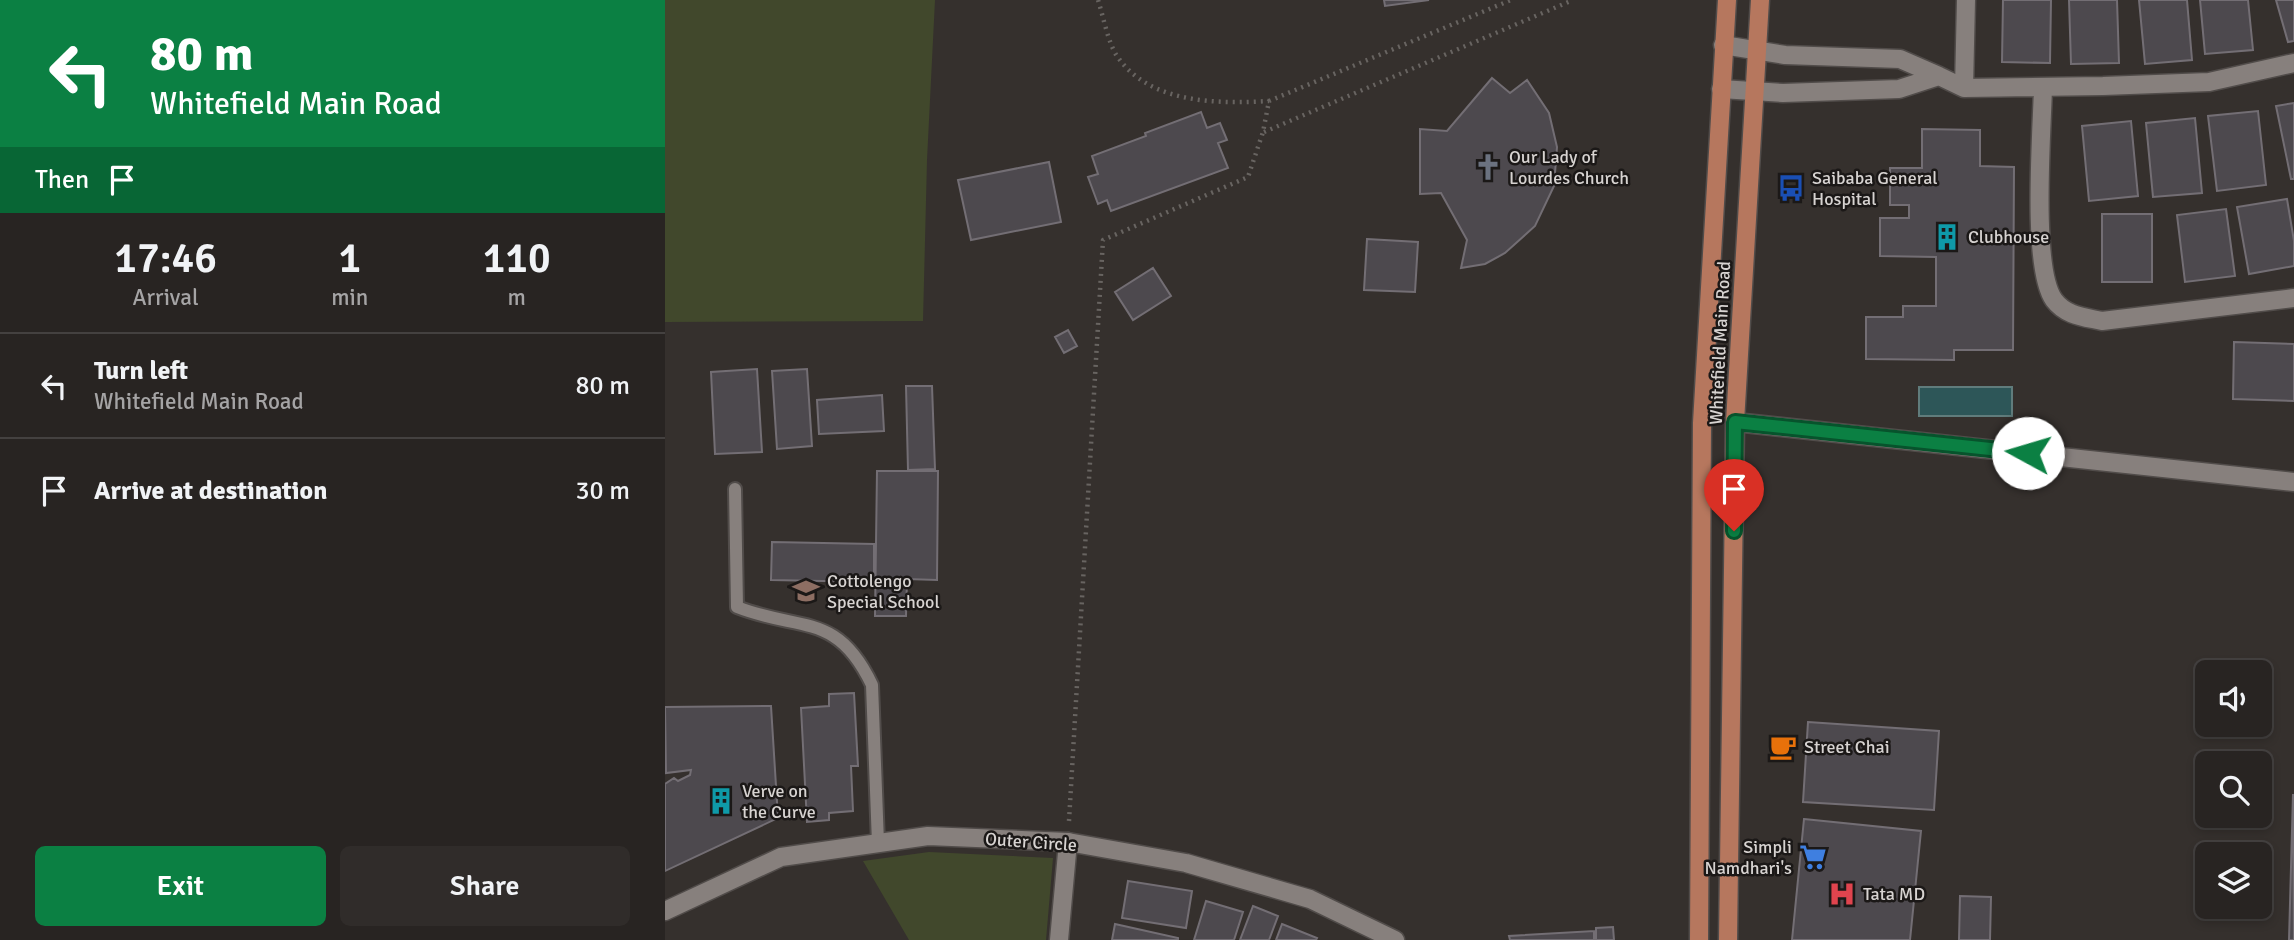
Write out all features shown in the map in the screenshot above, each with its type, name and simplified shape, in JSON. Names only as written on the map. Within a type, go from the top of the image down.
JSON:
[{"type":"main road","name":"Whitefield Main Road","points":[[1699,940],[1702,423],[1727,0]]},
{"type":"main road","name":"Whitefield Main Road","points":[[1728,940],[1735,422],[1760,0]]},
{"type":"street","points":[[1964,88],[1966,0]]},
{"type":"street","points":[[1723,45],[1785,55],[1900,59],[1964,88],[2209,82],[2294,63]]},
{"type":"street","points":[[1721,89],[1783,93],[1899,89],[1939,76]]},
{"type":"street","points":[[2043,87],[2040,233],[2042,267],[2054,300],[2070,314],[2102,321],[2294,298]]},
{"type":"street","points":[[1735,422],[2294,482]]},
{"type":"street","name":"Outer Circle","points":[[665,911],[781,857],[928,836],[1068,842],[1185,863],[1310,900],[1395,940]]},
{"type":"street","points":[[1059,940],[1068,842]]},
{"type":"lane","points":[[735,489],[737,607],[757,615],[825,630],[842,641],[866,671],[872,685],[878,843]]},
{"type":"path","points":[[1098,0],[1116,55],[1145,84],[1179,96],[1226,104],[1269,102],[1511,0]]},
{"type":"path","points":[[1263,132],[1573,0]]},
{"type":"path","points":[[1068,842],[1103,240],[1248,177],[1263,132],[1269,102]]},
{"type":"green space","points":[[665,0],[935,0],[923,321],[665,322]]},
{"type":"green space","points":[[929,852],[1053,858],[1046,940],[909,940],[863,861]]},
{"type":"water","points":[[1919,387],[2012,387],[2012,416],[1919,416]]},
{"type":"building","points":[[1384,0],[1429,0],[1385,6]]},
{"type":"building","points":[[2003,0],[2051,0],[2050,63],[2002,62]]},
{"type":"building","points":[[2069,0],[2117,0],[2119,63],[2071,64]]},
{"type":"building","points":[[2139,0],[2187,0],[2192,60],[2145,64]]},
{"type":"building","points":[[2200,0],[2248,0],[2253,50],[2205,54]]},
{"type":"building","points":[[2276,0],[2294,0],[2294,41],[2288,42]]},
{"type":"building","name":"Our Lady of Lourdes Church","points":[[1492,78],[1510,93],[1527,80],[1549,113],[1557,147],[1554,186],[1535,226],[1505,253],[1485,264],[1461,268],[1467,240],[1441,193],[1420,194],[1420,129],[1447,131]]},
{"type":"building","points":[[2294,103],[2294,179],[2291,179],[2276,106]]},
{"type":"building","points":[[2258,111],[2266,185],[2217,191],[2208,116]]},
{"type":"building","points":[[1201,112],[1207,128],[1220,123],[1227,140],[1218,143],[1228,168],[1111,211],[1107,200],[1098,204],[1088,177],[1098,174],[1092,156]]},
{"type":"building","points":[[2195,118],[2202,193],[2153,197],[2146,123]]},
{"type":"building","points":[[2131,121],[2138,196],[2089,201],[2082,126]]},
{"type":"building","name":"Clubhouse","points":[[1922,129],[1980,130],[1980,166],[2014,167],[2013,350],[1954,350],[1954,360],[1866,359],[1866,317],[1903,317],[1903,306],[1936,306],[1936,257],[1880,256],[1880,218],[1909,218],[1909,205],[1890,205],[1890,168],[1922,168]]},
{"type":"building","points":[[1049,162],[1061,222],[971,240],[958,180]]},
{"type":"building","points":[[2287,199],[2294,241],[2294,266],[2249,274],[2237,207]]},
{"type":"building","points":[[2226,209],[2235,276],[2185,282],[2177,215]]},
{"type":"building","points":[[2102,214],[2152,214],[2152,282],[2102,282]]},
{"type":"building","points":[[1367,239],[1418,242],[1415,292],[1364,290]]},
{"type":"building","points":[[1153,268],[1171,296],[1133,320],[1115,292]]},
{"type":"building","points":[[1068,330],[1077,346],[1064,353],[1055,337]]},
{"type":"building","points":[[2234,342],[2294,344],[2294,401],[2233,399]]},
{"type":"building","points":[[757,369],[762,452],[715,454],[711,372]]},
{"type":"building","points":[[807,369],[812,446],[777,449],[772,371]]},
{"type":"building","points":[[906,386],[932,386],[935,469],[908,470]]},
{"type":"building","points":[[882,395],[884,431],[819,434],[817,400]]},
{"type":"building","points":[[877,471],[938,471],[937,580],[907,579],[906,616],[875,616]]},
{"type":"building","points":[[772,542],[874,544],[874,582],[771,580]]},
{"type":"building","points":[[854,693],[858,766],[851,766],[853,811],[829,813],[829,820],[807,822],[801,708],[829,706],[829,694]]},
{"type":"building","name":"Verve on the Curve","points":[[771,706],[778,818],[665,871],[665,784],[674,778],[678,781],[690,775],[691,770],[666,773],[665,707]]},
{"type":"building","points":[[1808,722],[1939,731],[1934,810],[1803,802]]},
{"type":"building","points":[[2293,794],[2294,940],[2289,940]]},
{"type":"building","points":[[1804,819],[1921,831],[1910,940],[1792,940]]},
{"type":"building","points":[[1128,881],[1192,891],[1186,928],[1122,918]]},
{"type":"building","points":[[1960,896],[1991,897],[1990,940],[1959,940]]},
{"type":"building","points":[[1206,901],[1243,912],[1234,940],[1194,940]]},
{"type":"building","points":[[1253,906],[1278,916],[1269,940],[1240,940]]},
{"type":"building","points":[[1115,924],[1178,938],[1178,940],[1112,940]]},
{"type":"building","points":[[1282,924],[1317,938],[1276,940]]},
{"type":"building","points":[[1613,927],[1614,940],[1596,940],[1596,928]]},
{"type":"building","points":[[1594,931],[1594,940],[1510,940],[1509,936]]},
{"type":"place","name":"Our Lady of Lourdes Church","points":[[1488,167]]},
{"type":"place","name":"Saibaba General Hospital","points":[[1791,188]]},
{"type":"place","name":"Clubhouse","points":[[1947,237]]},
{"type":"place","name":"Cottolengo Special School","points":[[806,591]]},
{"type":"place","name":"Street Chai","points":[[1783,747]]},
{"type":"place","name":"Verve on the Curve","points":[[721,801]]},
{"type":"place","name":"Simpli Namdhari's","points":[[1813,857]]},
{"type":"place","name":"Tata MD","points":[[1842,894]]},
{"type":"route","points":[[1734,531],[1735,422],[2028,453]]}]
